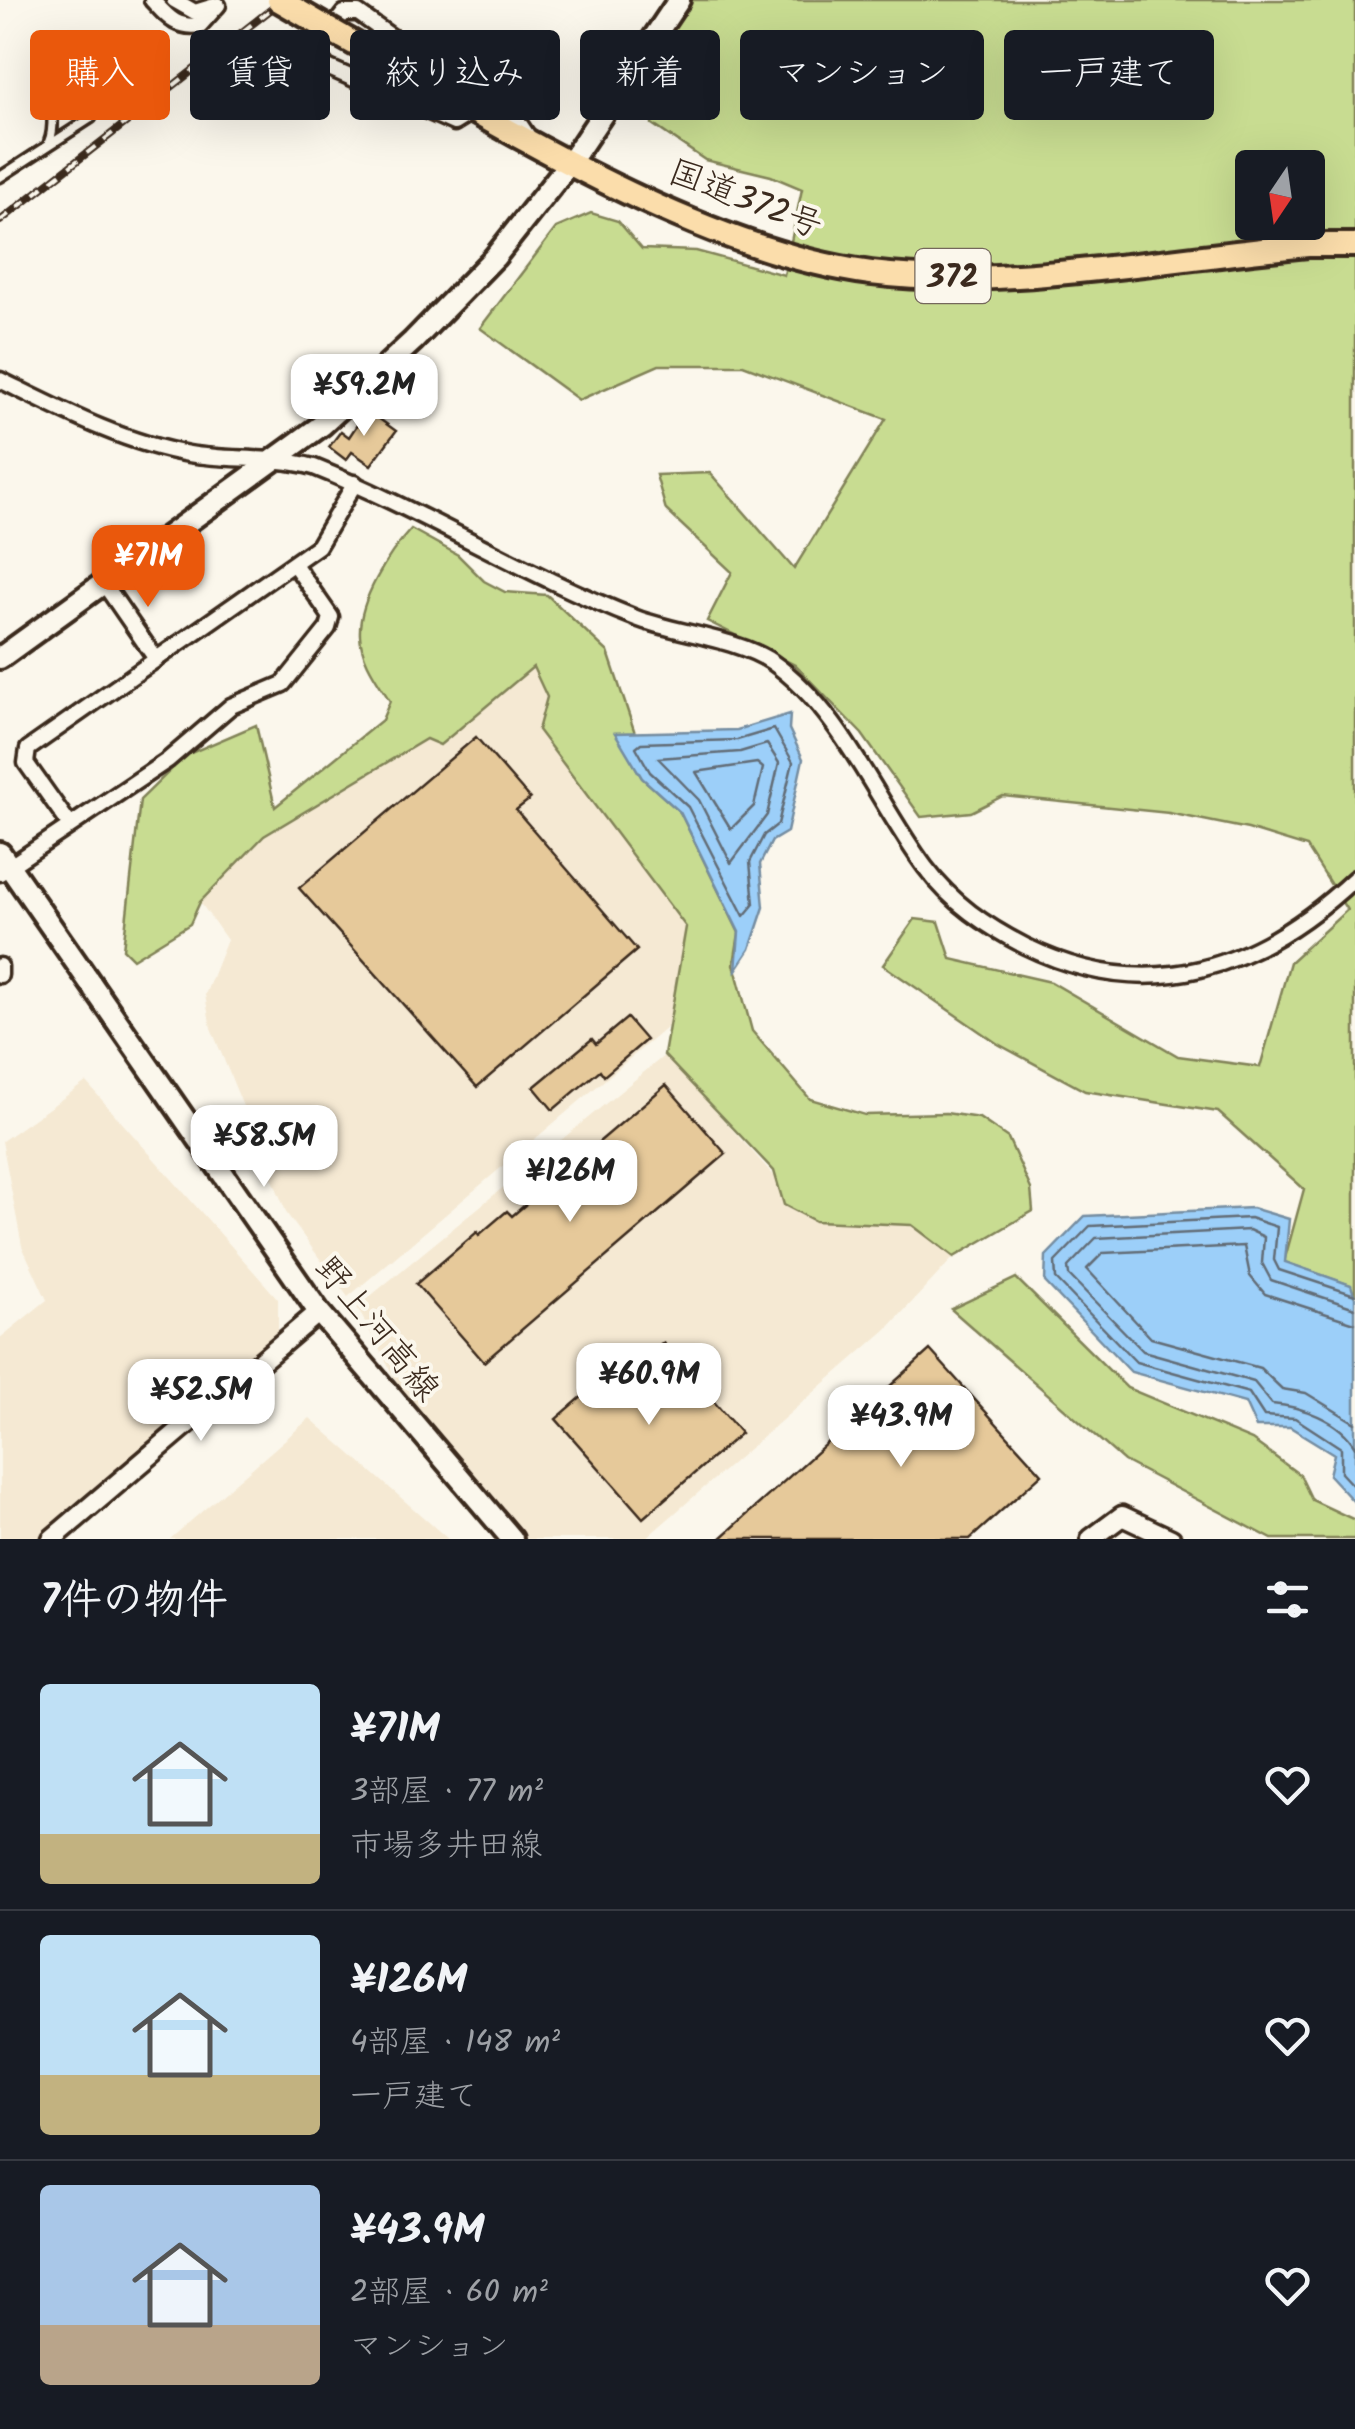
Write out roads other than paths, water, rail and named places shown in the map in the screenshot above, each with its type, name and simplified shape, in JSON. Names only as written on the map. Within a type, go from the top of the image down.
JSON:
[{"type":"highway","name":"国道372号","points":[[279,0],[350,41]]},
{"type":"highway","name":"国道372号","points":[[494,120],[722,234],[795,258],[875,274],[1006,276],[1308,245],[1355,245]]},
{"type":"main road","points":[[0,658],[322,424],[413,342],[495,258],[571,161],[638,68],[680,0]]},
{"type":"main road","name":"野上河高線","points":[[3,864],[319,1312],[512,1539]]},
{"type":"street","points":[[152,0],[174,23],[184,26],[200,25],[219,3]]},
{"type":"street","points":[[174,0],[195,12],[219,3]]},
{"type":"street","points":[[350,77],[327,67],[318,56],[320,44],[344,13],[358,13],[382,30]]},
{"type":"street","points":[[517,120],[529,138]]},
{"type":"street","points":[[0,380],[143,443],[217,458],[275,458],[314,466],[634,618],[772,662],[836,728],[926,868],[962,908],[988,928],[1055,960],[1131,978],[1187,973],[1272,944],[1355,878]]},
{"type":"street","points":[[70,825],[26,763],[28,749],[318,546],[354,483]]},
{"type":"street","points":[[3,864],[168,760],[231,706],[283,684],[328,628],[331,617],[294,564]]},
{"type":"street","points":[[105,585],[156,659]]},
{"type":"street","points":[[0,966],[0,975]]},
{"type":"street","points":[[52,1539],[319,1312]]},
{"type":"street","points":[[1092,1539],[1122,1516],[1171,1539]]},
{"type":"lane","points":[[0,178],[95,113],[98,97],[88,86],[68,82],[58,90],[50,107],[54,129],[49,142]]},
{"type":"water","points":[[790,714],[789,729],[803,759],[787,832],[772,841],[760,864],[764,907],[750,949],[736,970],[739,932],[680,812],[642,778],[615,733],[737,730]]},
{"type":"water","points":[[1252,1208],[1289,1219],[1285,1262],[1351,1285],[1355,1298],[1355,1503],[1329,1475],[1334,1454],[1290,1427],[1256,1427],[1245,1403],[1131,1372],[1045,1282],[1046,1256],[1085,1216]]},
{"type":"railway","points":[[0,221],[283,0]]}]
